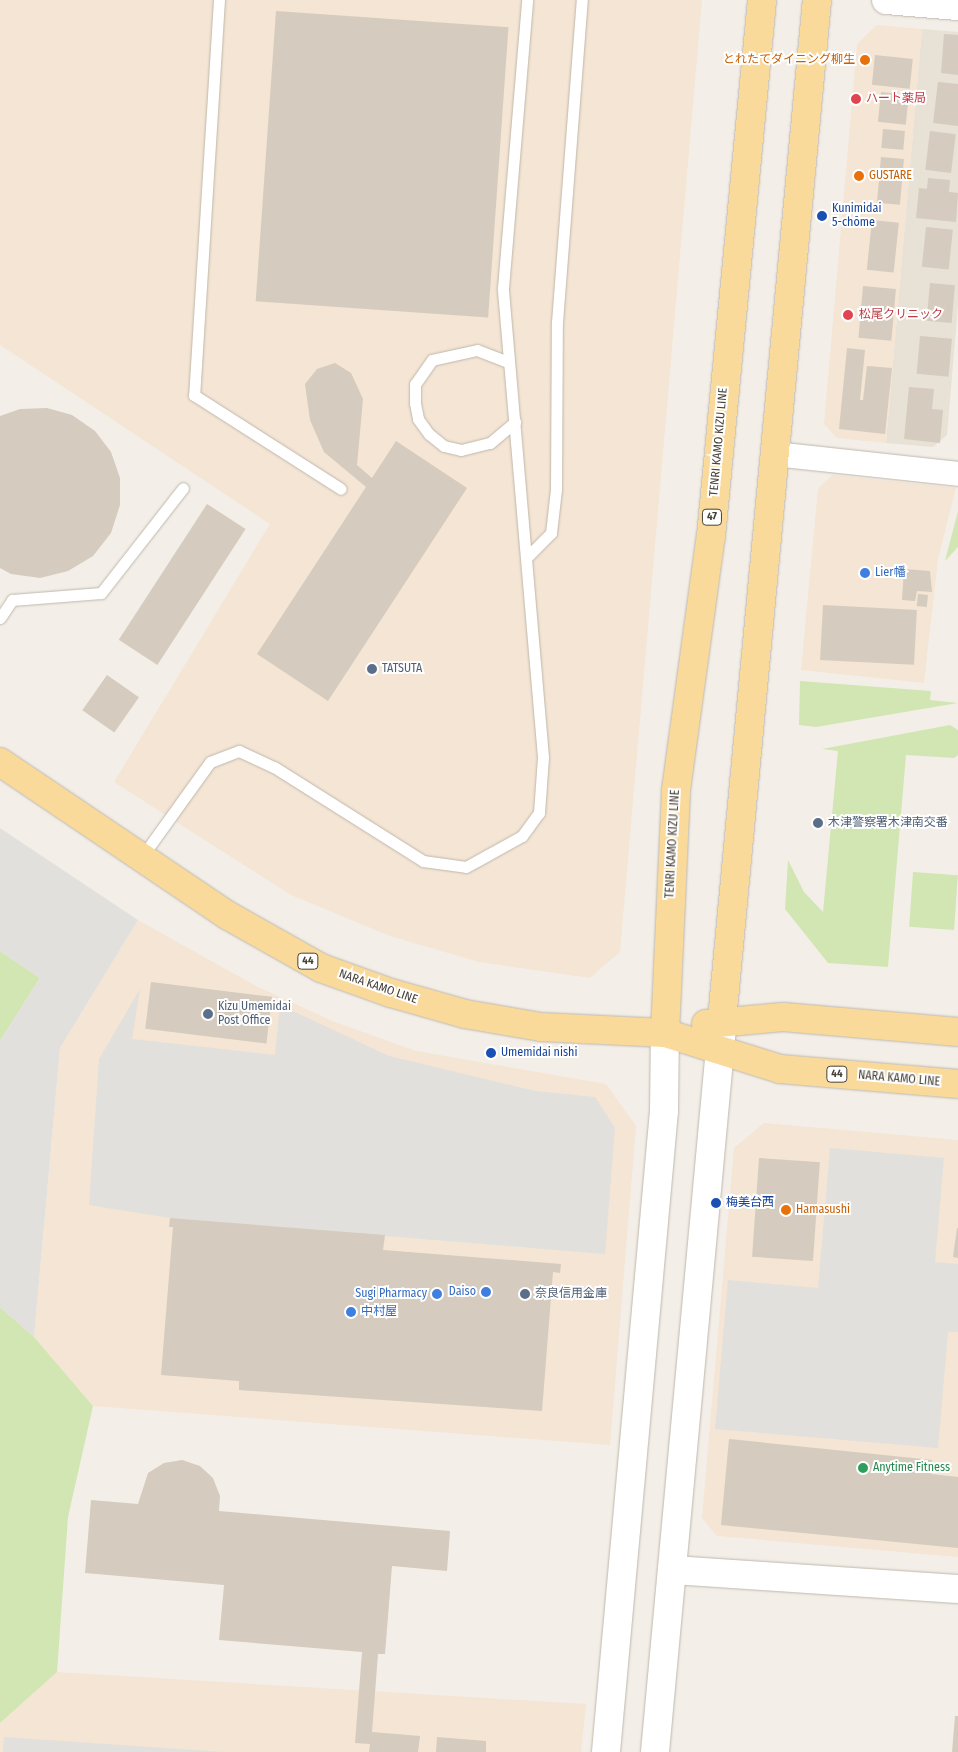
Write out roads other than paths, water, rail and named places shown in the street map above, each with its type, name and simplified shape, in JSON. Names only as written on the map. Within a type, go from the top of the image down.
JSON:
[{"type":"main road","name":"TENRI KAMO KIZU LINE","points":[[665,1033],[676,790],[710,536],[762,0]]},
{"type":"main road","points":[[722,1020],[817,0]]},
{"type":"main road","name":"NARA KAMO LINE","points":[[0,762],[140,859],[314,964],[391,993],[465,1014],[541,1027],[665,1033],[780,1069],[958,1084]]},
{"type":"main road","name":"NARA KAMO LINE","points":[[665,1033],[722,1020],[783,1017],[958,1032]]},
{"type":"street","points":[[886,0],[958,6]]},
{"type":"street","points":[[775,454],[958,472]]},
{"type":"street","points":[[655,1752],[722,1020]]},
{"type":"street","points":[[606,1752],[664,1111],[665,1033]]},
{"type":"street","points":[[672,1570],[958,1589]]},
{"type":"lane","points":[[219,0],[194,395],[341,489]]},
{"type":"lane","points":[[140,859],[210,762],[239,751],[274,767],[423,861],[466,867],[522,836],[539,813],[543,757],[503,288],[527,0]]},
{"type":"lane","points":[[527,557],[551,533],[556,488],[557,322],[582,0]]},
{"type":"lane","points":[[508,362],[477,350],[432,360],[415,384],[415,403],[418,419],[429,434],[444,446],[462,450],[490,443],[515,422]]},
{"type":"lane","points":[[0,618],[12,600],[101,593],[183,488]]},
{"type":"place","name":"とれたてダイニング柳生","points":[[865,60]]},
{"type":"place","name":"ハート薬局","points":[[856,99]]},
{"type":"place","name":"GUSTARE","points":[[859,176]]},
{"type":"place","name":"Kunimidai 5-chōme","points":[[822,216]]},
{"type":"place","name":"松尾クリニック","points":[[848,315]]},
{"type":"place","name":"Lier幡","points":[[865,573]]},
{"type":"place","name":"TATSUTA","points":[[372,669]]},
{"type":"place","name":"木津警察署木津南交番","points":[[818,823]]},
{"type":"place","name":"Kizu Umemidai Post Office","points":[[208,1014]]},
{"type":"place","name":"Umemidai nishi","points":[[491,1053]]},
{"type":"place","name":"梅美台西","points":[[716,1203]]},
{"type":"place","name":"Hamasushi","points":[[786,1210]]},
{"type":"place","name":"Daiso","points":[[486,1292]]},
{"type":"place","name":"Sugi Pharmacy","points":[[437,1294]]},
{"type":"place","name":"奈良信用金庫","points":[[525,1294]]},
{"type":"place","name":"中村屋","points":[[351,1312]]},
{"type":"place","name":"Anytime Fitness","points":[[863,1468]]}]
